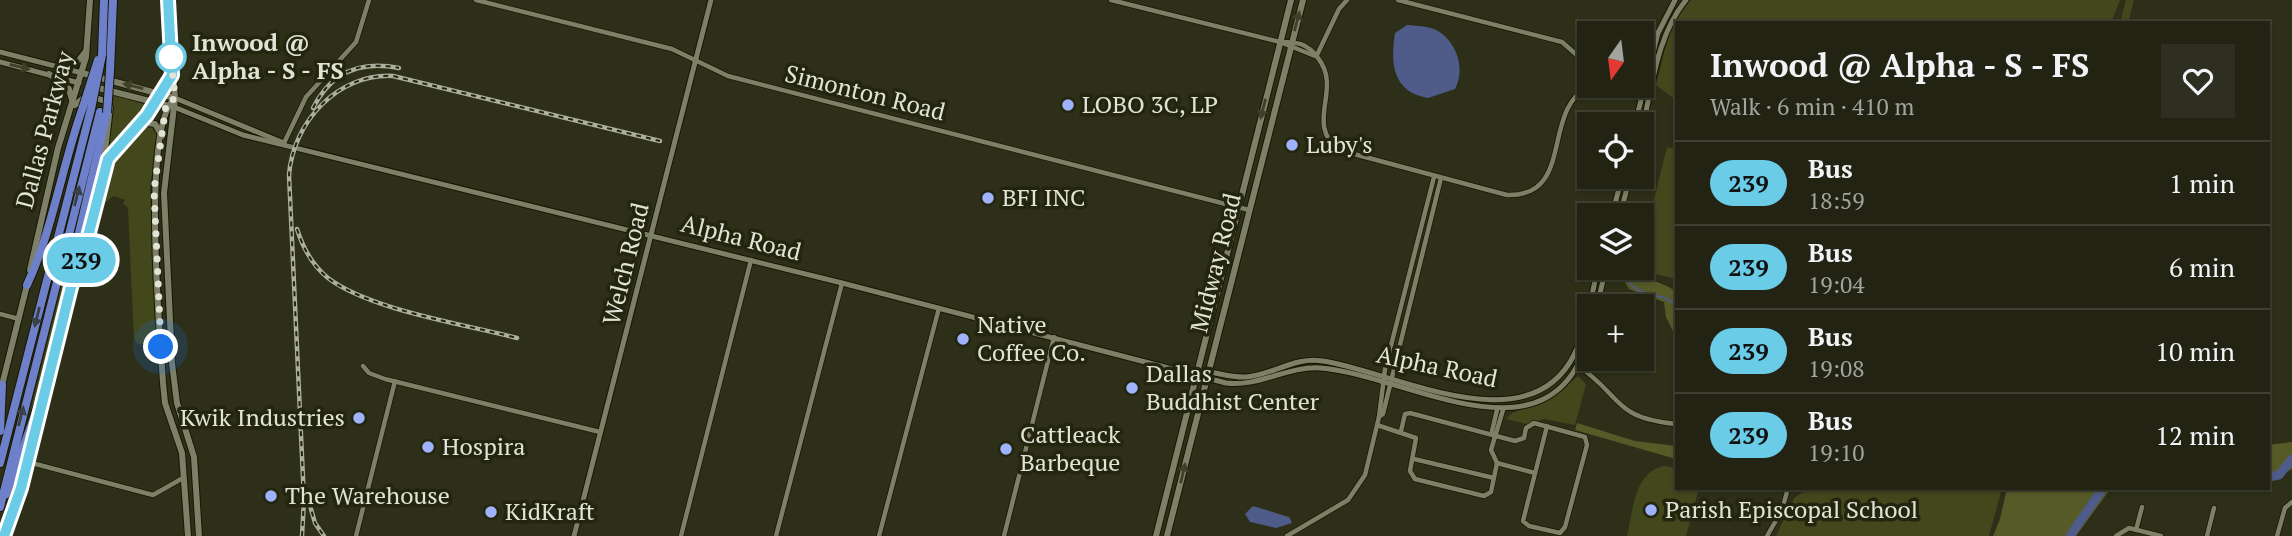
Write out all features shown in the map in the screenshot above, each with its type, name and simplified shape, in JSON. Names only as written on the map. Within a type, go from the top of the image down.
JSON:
[{"type":"highway","points":[[0,463],[95,110],[110,71],[104,56],[104,0]]},
{"type":"highway","points":[[71,287],[72,263],[113,0]]},
{"type":"highway","points":[[27,285],[39,260],[64,163],[95,110]]},
{"type":"highway","points":[[0,508],[95,110]]},
{"type":"highway","points":[[0,508],[46,385]]},
{"type":"highway","points":[[0,431],[1,389]]},
{"type":"main road","name":"Dallas Parkway","points":[[1,389],[52,171],[82,73],[88,46],[90,0]]},
{"type":"main road","points":[[168,0],[175,98],[165,170],[164,208],[171,346],[177,403],[192,450],[200,536]]},
{"type":"main road","name":"Midway Road","points":[[1156,536],[1291,0]]},
{"type":"main road","name":"Midway Road","points":[[1167,536],[1303,0]]},
{"type":"main road","points":[[60,68],[79,60],[88,46]]},
{"type":"main road","name":"Alpha Road","points":[[82,73],[175,98]]},
{"type":"main road","points":[[49,74],[69,89],[71,109]]},
{"type":"main road","points":[[4,536],[28,462],[71,287],[102,180],[113,150],[156,102],[172,75]]},
{"type":"main road","name":"Alpha Road","points":[[79,83],[174,107]]},
{"type":"main road","points":[[71,109],[87,95],[105,101],[110,107],[102,180]]},
{"type":"main road","points":[[175,98],[166,105],[155,171],[154,208],[165,403],[182,453],[188,536]]},
{"type":"main road","points":[[140,122],[155,124],[162,136]]},
{"type":"main road","points":[[154,208],[164,208]]},
{"type":"main road","points":[[161,347],[171,346]]},
{"type":"main road","points":[[184,478],[195,477]]},
{"type":"main road","points":[[1167,492],[1178,495]]},
{"type":"street","points":[[284,143],[306,97],[356,42],[369,0]]},
{"type":"street","name":"Simonton Road","points":[[476,0],[660,46],[728,76],[1249,210]]},
{"type":"street","name":"Welch Road","points":[[574,536],[711,0]]},
{"type":"street","points":[[1111,0],[1291,45],[1316,56],[1329,80],[1322,121],[1334,146],[1350,155],[1507,195],[1518,196],[1535,190],[1549,172],[1569,102],[1577,96]]},
{"type":"street","points":[[1316,56],[1339,9],[1347,0]]},
{"type":"street","points":[[1398,0],[1562,42],[1577,55]]},
{"type":"street","points":[[1654,49],[1658,33],[1675,0]]},
{"type":"street","points":[[1654,81],[1669,27],[1686,0]]},
{"type":"street","name":"Alpha Road","points":[[0,52],[82,73]]},
{"type":"street","name":"Alpha Road","points":[[0,62],[79,83]]},
{"type":"street","name":"Alpha Road","points":[[175,98],[238,129]]},
{"type":"street","name":"Alpha Road","points":[[174,107],[284,143],[1244,384],[1292,371],[1321,368],[1488,401],[1526,397],[1553,381],[1574,355],[1595,280]]},
{"type":"street","points":[[1287,536],[1348,499],[1366,475],[1400,309],[1434,177]]},
{"type":"street","points":[[1387,381],[1415,284],[1441,178]]},
{"type":"street","points":[[1417,243],[1425,245]]},
{"type":"street","points":[[681,536],[751,260]]},
{"type":"street","points":[[1407,282],[1415,284]]},
{"type":"street","points":[[776,536],[842,283]]},
{"type":"street","points":[[879,536],[939,308]]},
{"type":"street","points":[[1400,309],[1408,310]]},
{"type":"street","points":[[0,314],[19,319]]},
{"type":"street","points":[[1004,536],[1054,337]]},
{"type":"street","points":[[1321,368],[1322,360]]},
{"type":"street","name":"Alpha Road","points":[[1208,375],[1243,377],[1293,362],[1322,360],[1387,381],[1500,410],[1537,401],[1557,388],[1577,365]]},
{"type":"street","points":[[363,366],[369,373],[395,382],[600,432]]},
{"type":"street","points":[[1584,371],[1631,414],[1648,421],[1675,424]]},
{"type":"street","points":[[1553,381],[1557,388]]},
{"type":"street","points":[[356,536],[395,382]]},
{"type":"street","points":[[1377,425],[1416,438],[1412,476],[1484,496],[1491,492],[1497,463],[1491,450],[1494,437],[1492,430],[1500,406],[1526,397]]},
{"type":"street","points":[[1401,431],[1405,414],[1410,413],[1494,437],[1520,441],[1530,425],[1547,426],[1585,437],[1587,445],[1565,527],[1560,533],[1529,526],[1523,521],[1547,426]]},
{"type":"street","points":[[1414,458],[1494,478]]},
{"type":"street","points":[[28,462],[153,495],[184,478]]},
{"type":"street","points":[[1497,463],[1535,473]]},
{"type":"street","points":[[1767,536],[1782,510],[1787,490]]},
{"type":"street","points":[[2277,536],[2284,508],[2292,502]]},
{"type":"street","points":[[2136,530],[2142,507]]},
{"type":"street","points":[[2207,536],[2214,508]]},
{"type":"street","points":[[2116,536],[2125,528],[2161,536]]},
{"type":"green space","points":[[1691,0],[2120,0],[2112,21],[1676,21]]},
{"type":"green space","points":[[2126,0],[2134,0],[2129,21],[2121,21]]},
{"type":"green space","points":[[1675,22],[1675,99],[1656,85]]},
{"type":"green space","points":[[114,95],[150,106],[116,141],[106,156]]},
{"type":"green space","points":[[142,126],[150,126],[158,134],[150,186],[157,338],[155,343],[138,344],[134,339],[128,208],[123,203],[125,200],[114,196],[100,206],[113,162],[125,142]]},
{"type":"green space","points":[[1667,147],[1675,149],[1675,279],[1654,274],[1653,203]]},
{"type":"green space","points":[[64,275],[68,276],[65,291],[42,382],[30,412]]},
{"type":"green space","points":[[1623,280],[1652,280],[1675,291],[1675,335],[1666,317],[1664,302],[1654,298],[1654,294],[1642,294],[1629,289]]},
{"type":"green space","points":[[1578,376],[1586,384],[1575,425],[1544,419],[1526,424],[1506,419],[1512,413],[1551,399]]},
{"type":"green space","points":[[1577,423],[1635,441],[1675,446],[1675,459],[1575,430]]},
{"type":"green space","points":[[2292,442],[2292,469],[2270,482],[2270,445]]},
{"type":"green space","points":[[1664,466],[1675,468],[1675,490],[1698,490],[1686,536],[1627,536],[1636,494],[1646,476]]},
{"type":"green space","points":[[1807,490],[2001,490],[1989,536],[1776,536],[1795,497]]},
{"type":"green space","points":[[2007,490],[2110,490],[2076,536],[1993,536]]},
{"type":"water","points":[[1407,25],[1434,29],[1447,38],[1458,59],[1459,74],[1455,89],[1428,98],[1407,90],[1401,83],[1394,66],[1395,33]]},
{"type":"water","points":[[1253,506],[1289,517],[1292,523],[1276,528],[1250,522],[1245,514]]},
{"type":"waterway","points":[[1628,280],[1635,288],[1665,298],[1675,305]]},
{"type":"waterway","points":[[2270,477],[2279,475],[2292,459]]},
{"type":"waterway","points":[[2070,536],[2102,490]]},
{"type":"railway","points":[[313,108],[329,85],[348,72],[372,66],[399,68]]},
{"type":"railway","points":[[302,536],[304,500],[289,175],[292,155],[299,137],[322,104],[354,83],[373,77],[393,76],[660,141]]},
{"type":"railway","points":[[297,229],[317,268],[346,289],[392,307],[517,338]]},
{"type":"railway","points":[[309,502],[315,523],[324,536]]},
{"type":"bus line","name":"239","points":[[4,536],[21,488],[71,287],[84,252],[108,159],[113,150],[147,115],[172,75],[168,0]]},
{"type":"place","name":"Inwood @ Alpha - S - FS","points":[[171,57]]},
{"type":"place","name":"LOBO 3C, LP","points":[[1068,105]]},
{"type":"place","name":"Luby's","points":[[1292,145]]},
{"type":"place","name":"BFI INC","points":[[988,198]]},
{"type":"place","name":"Native Coffee Co.","points":[[963,339]]},
{"type":"place","name":"Dallas Buddhist Center","points":[[1132,388]]},
{"type":"place","name":"Kwik Industries","points":[[359,418]]},
{"type":"place","name":"Hospira","points":[[428,447]]},
{"type":"place","name":"Cattleack Barbeque","points":[[1006,449]]},
{"type":"place","name":"The Warehouse","points":[[271,496]]},
{"type":"place","name":"Parish Episcopal School","points":[[1651,510]]},
{"type":"place","name":"KidKraft","points":[[491,512]]},
{"type":"route","points":[[161,347],[154,208],[155,171],[166,105],[175,98],[171,57]]}]
